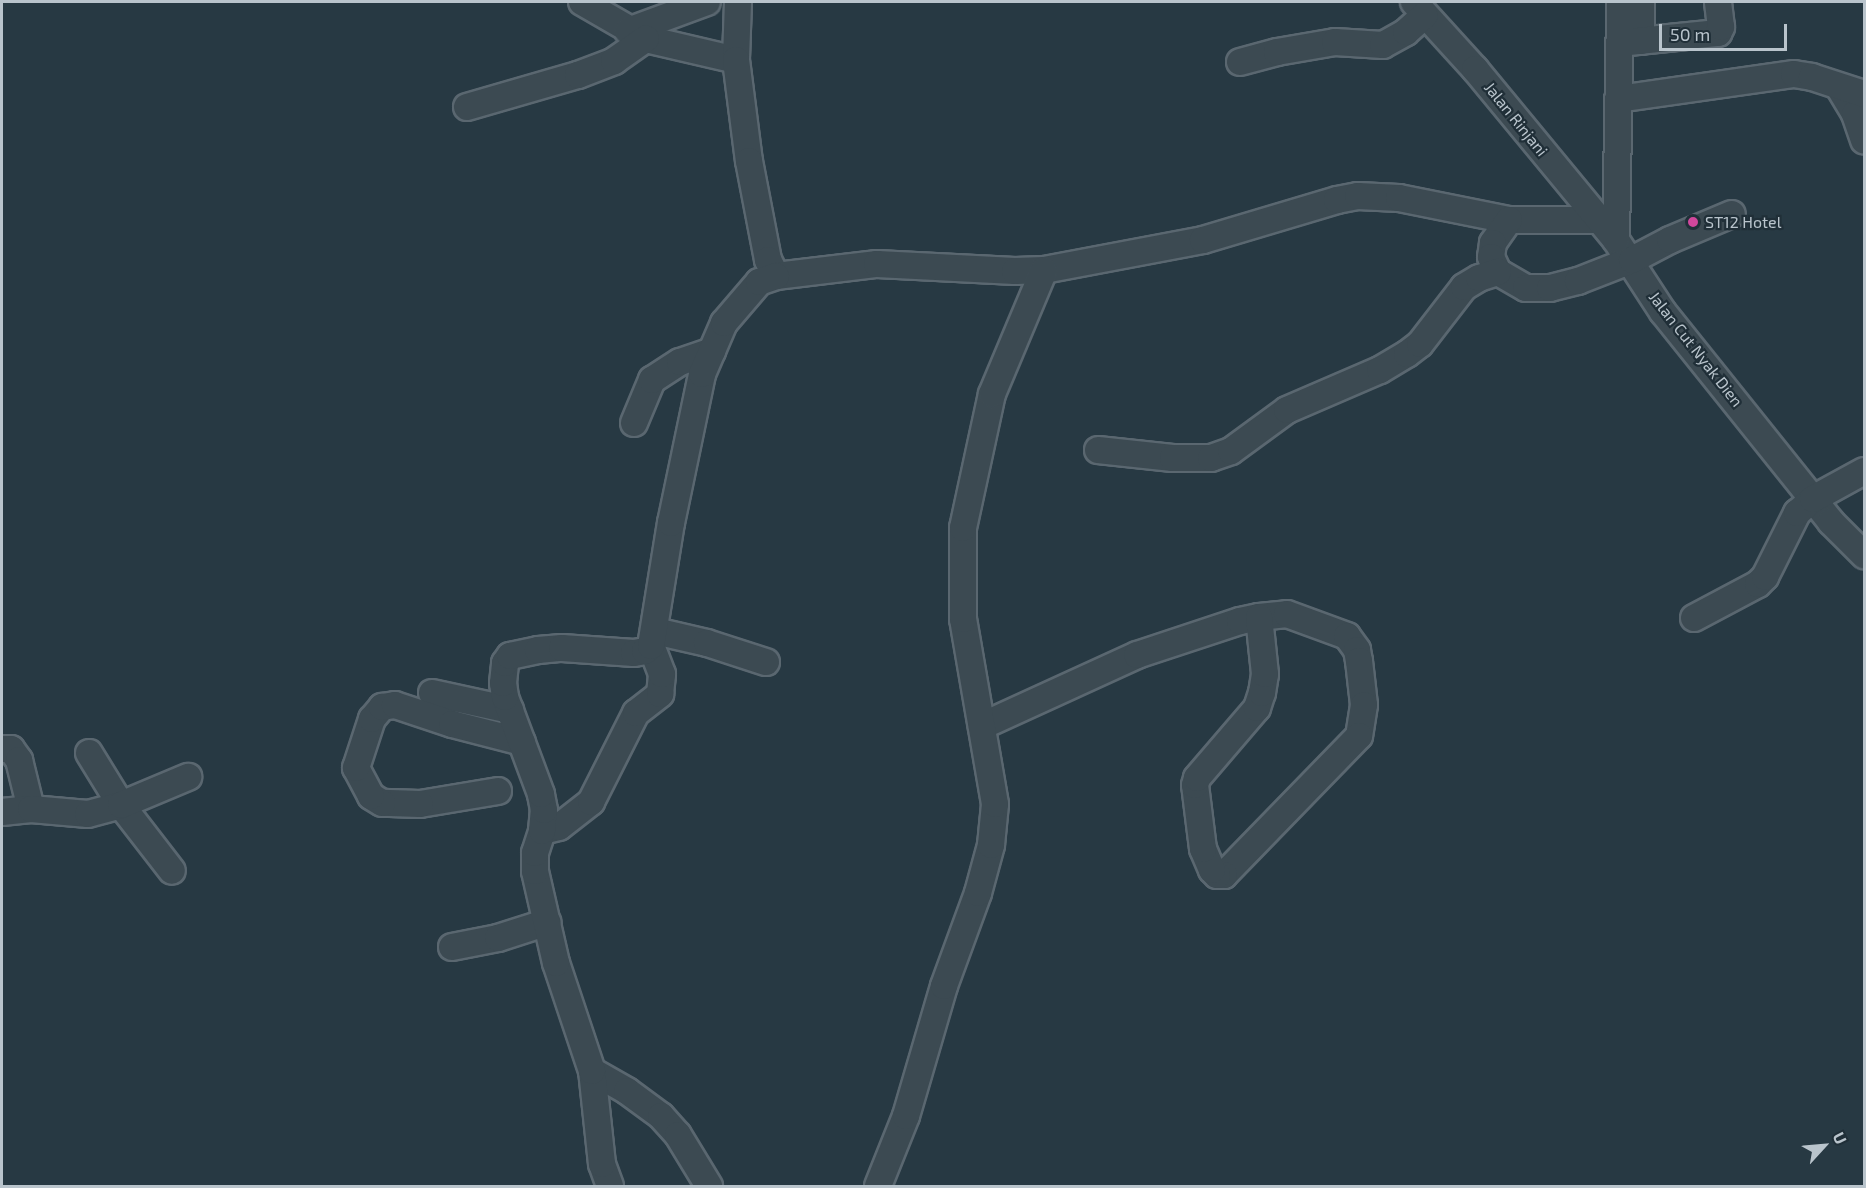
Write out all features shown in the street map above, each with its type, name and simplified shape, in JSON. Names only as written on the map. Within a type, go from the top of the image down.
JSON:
[{"type":"street","points":[[582,2],[637,35],[736,60]]},
{"type":"street","points":[[466,106],[578,75],[614,61],[637,35],[707,2]]},
{"type":"street","points":[[738,2],[736,60],[749,161],[768,260],[776,276]]},
{"type":"street","points":[[1620,2],[1630,42]]},
{"type":"street","points":[[1616,240],[1618,99],[1641,2]]},
{"type":"street","points":[[1630,42],[1718,33],[1721,27],[1718,2]]},
{"type":"street","points":[[1240,62],[1277,52],[1335,42],[1383,45],[1406,32],[1420,8]]},
{"type":"street","name":"Jalan Rinjani","points":[[1420,8],[1475,69],[1597,220],[1616,240]]},
{"type":"street","points":[[1618,99],[1794,74],[1812,77],[1864,94]]},
{"type":"street","points":[[1839,87],[1855,114],[1864,140]]},
{"type":"street","points":[[542,831],[559,827],[591,802],[636,712],[660,694],[662,674],[653,639],[671,523],[686,442],[702,374],[724,323],[759,282],[776,276],[878,264],[1015,272],[1044,270],[1203,240],[1337,200],[1358,196],[1399,198],[1509,220],[1597,220]]},
{"type":"street","points":[[1509,220],[1493,243],[1491,257],[1498,272],[1526,288],[1550,288],[1578,281],[1632,260],[1670,240],[1732,214]]},
{"type":"street","name":"Jalan Cut Nyak Dien","points":[[1616,240],[1632,260],[1663,312],[1831,522],[1864,555]]},
{"type":"street","points":[[878,1186],[906,1116],[944,986],[978,893],[992,845],[995,804],[963,619],[963,528],[992,394],[1044,270]]},
{"type":"street","points":[[1098,450],[1173,458],[1211,458],[1231,451],[1287,410],[1380,370],[1407,354],[1420,344],[1464,288],[1479,278],[1498,272]]},
{"type":"street","points":[[634,423],[652,380],[680,362],[712,351]]},
{"type":"street","points":[[1694,618],[1758,584],[1765,577],[1797,513],[1813,499],[1864,471]]},
{"type":"street","points":[[982,726],[1137,655],[1194,634],[1259,617],[1287,614],[1347,636],[1357,650],[1364,705],[1359,736],[1270,825],[1235,866],[1224,875],[1217,875],[1212,870],[1203,849],[1195,785],[1197,778],[1257,708],[1265,674],[1259,617]]},
{"type":"street","points":[[653,639],[707,642],[766,662]]},
{"type":"street","points":[[610,1186],[602,1164],[592,1071],[556,963],[535,871],[535,853],[542,831],[544,810],[542,794],[510,710],[503,683],[505,663],[510,656],[562,648],[634,653],[645,651],[653,639]]},
{"type":"street","points":[[432,693],[510,710]]},
{"type":"street","points":[[498,791],[420,804],[382,803],[367,790],[356,768],[372,719],[382,707],[395,705],[452,724],[522,742]]},
{"type":"street","points":[[2,749],[11,749],[19,760],[31,809]]},
{"type":"street","points":[[89,753],[121,805],[172,871]]},
{"type":"street","points":[[2,812],[31,809],[88,814],[121,805],[188,777]]},
{"type":"street","points":[[452,947],[498,938],[548,922]]},
{"type":"street","points":[[592,1071],[627,1091],[661,1116],[678,1135],[709,1186]]},
{"type":"place","name":"ST12 Hotel","points":[[1693,222]]}]
